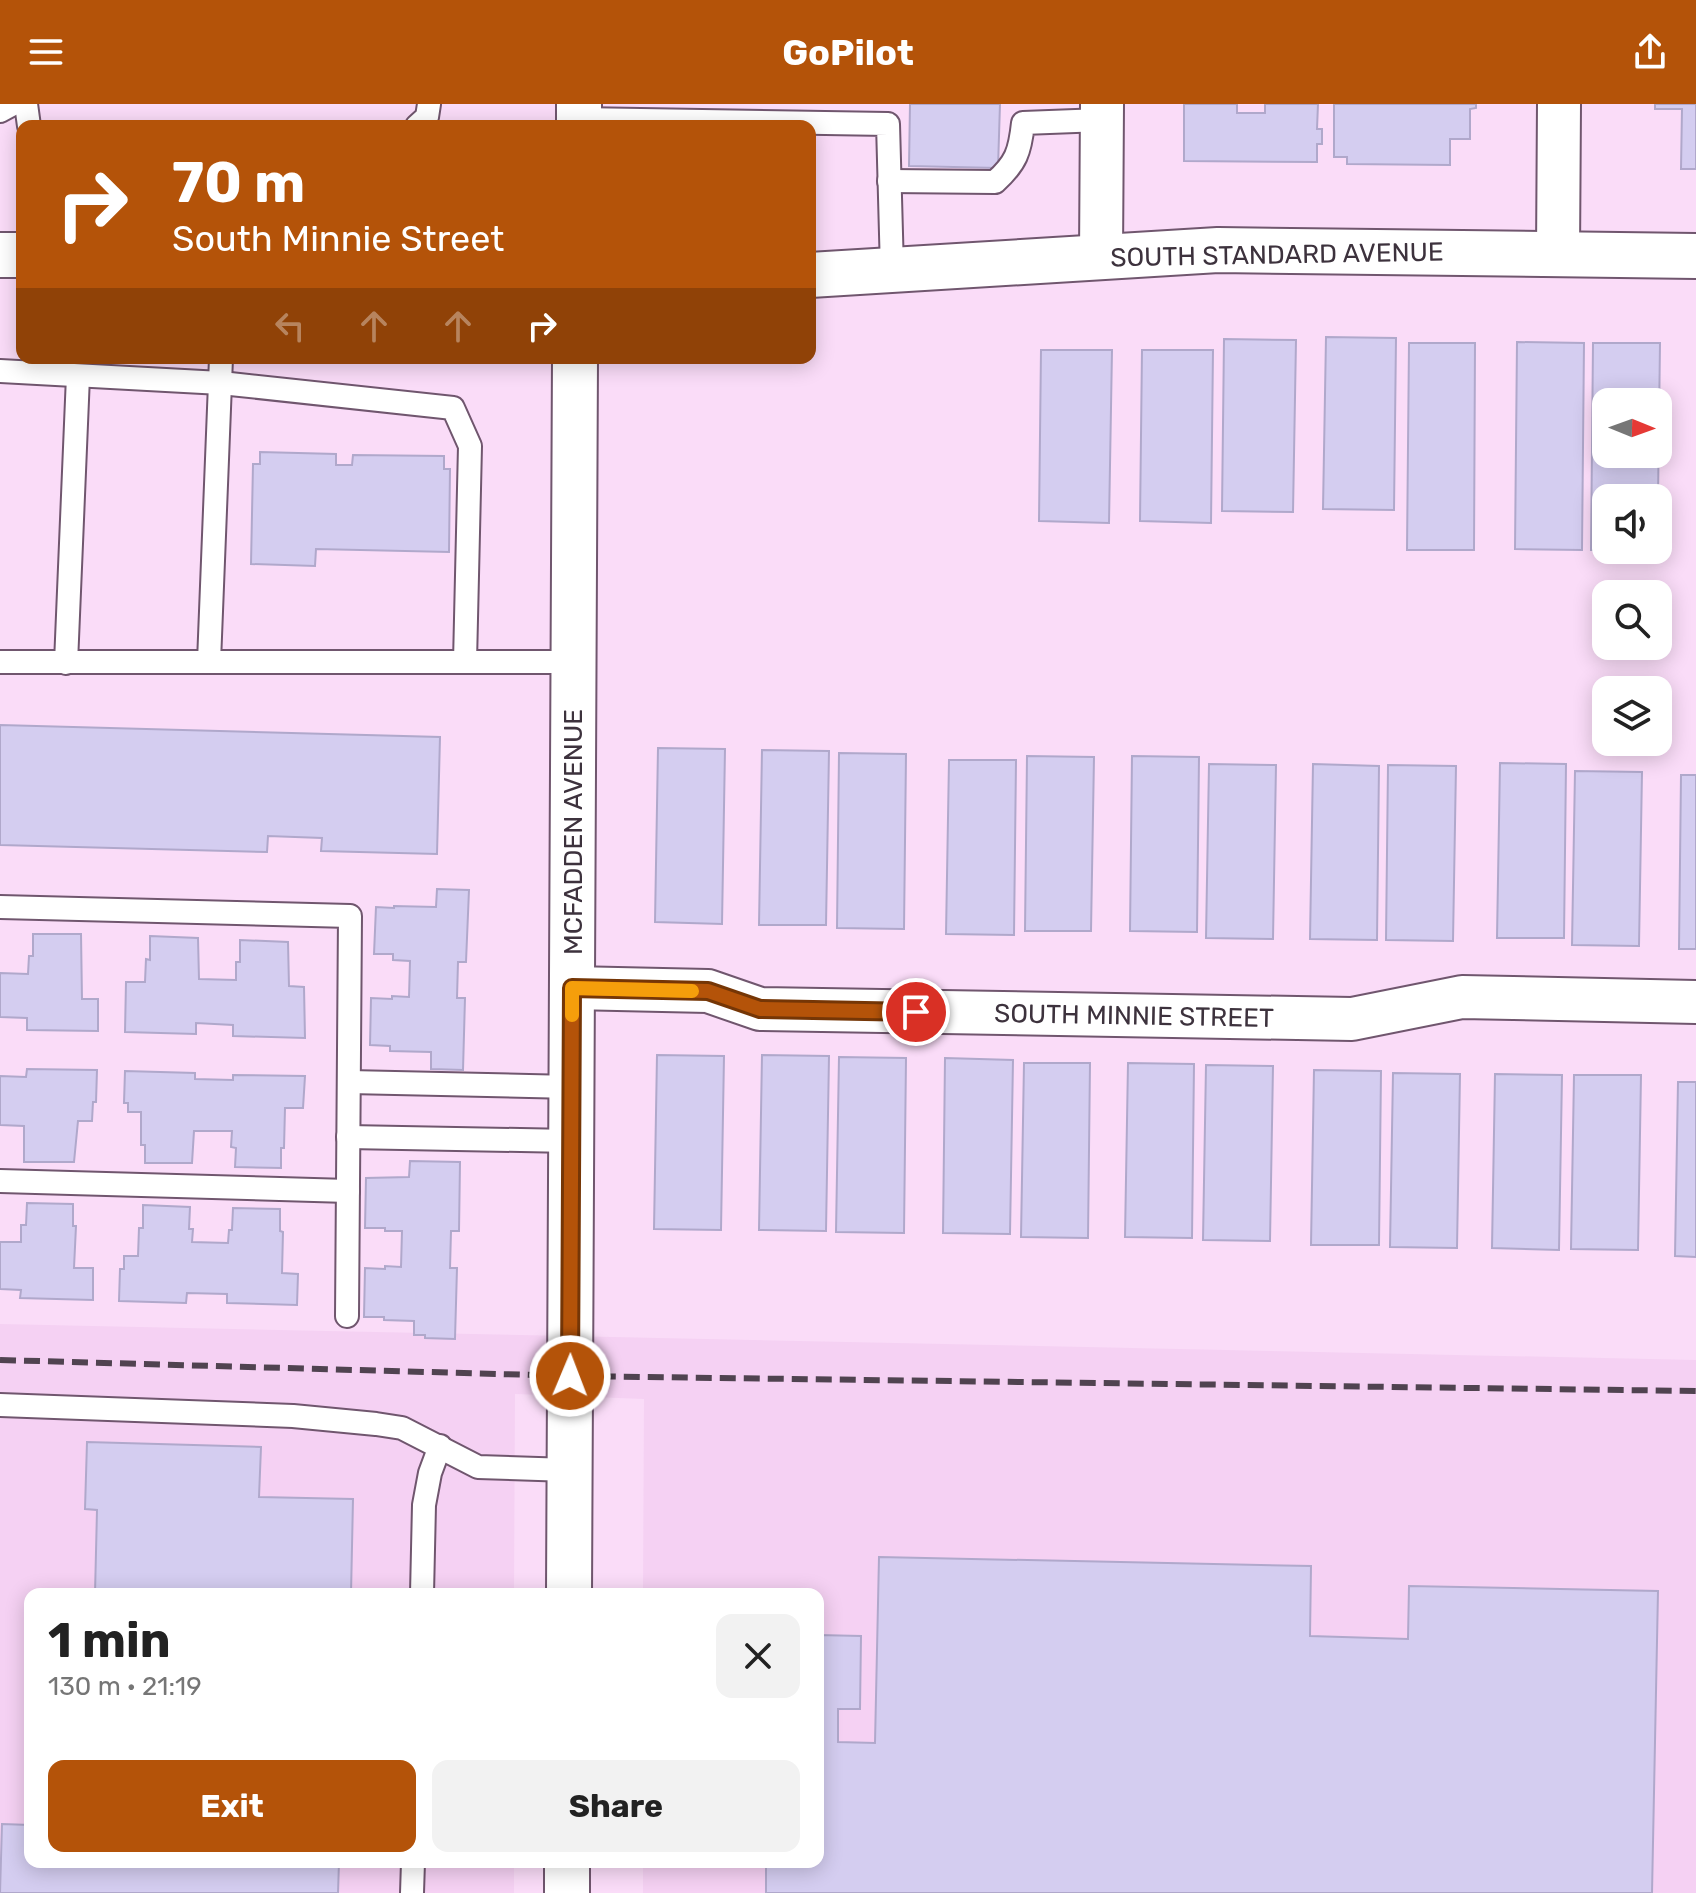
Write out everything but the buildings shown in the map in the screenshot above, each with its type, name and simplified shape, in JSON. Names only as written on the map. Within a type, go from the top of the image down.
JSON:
[{"type":"street","points":[[1558,253],[1559,104]]},
{"type":"street","points":[[1101,257],[1102,112]]},
{"type":"street","name":"SOUTH STANDARD AVENUE","points":[[816,275],[1218,250],[1696,256]]},
{"type":"street","name":"MCFADDEN AVENUE","points":[[569,1588],[575,364]]},
{"type":"street","name":"SOUTH MINNIE STREET","points":[[572,988],[708,991],[760,1009],[1352,1019],[1462,997],[1696,1002]]},
{"type":"street","points":[[567,1868],[567,1893]]},
{"type":"lane","points":[[0,111],[13,104]]},
{"type":"lane","points":[[889,181],[995,182],[1010,169],[1021,144],[1023,123],[1102,112]]},
{"type":"lane","points":[[579,116],[734,120]]},
{"type":"lane","points":[[816,122],[888,124],[892,270]]},
{"type":"lane","points":[[209,662],[221,364]]},
{"type":"lane","points":[[0,371],[221,383],[453,408],[470,446],[465,662]]},
{"type":"lane","points":[[66,663],[78,376]]},
{"type":"lane","points":[[0,662],[574,662]]},
{"type":"lane","points":[[0,907],[350,916],[347,1316]]},
{"type":"lane","points":[[349,1082],[572,1087]]},
{"type":"lane","points":[[348,1137],[571,1141]]},
{"type":"lane","points":[[0,1181],[348,1191]]},
{"type":"lane","points":[[0,1405],[293,1416],[402,1428],[478,1467],[569,1470]]},
{"type":"lane","points":[[422,1588],[424,1505],[430,1473],[440,1446]]},
{"type":"lane","points":[[412,1893],[413,1868]]},
{"type":"shaded area","points":[[0,1324],[1696,1360],[1696,1893],[643,1893],[643,1868],[824,1868],[824,1588],[643,1588],[644,1399],[515,1394],[514,1588],[24,1588],[24,1868],[514,1868],[514,1893],[0,1893]]},
{"type":"railway","points":[[0,1360],[570,1376],[1696,1391]]},
{"type":"slow traffic","points":[[572,1015],[572,988],[692,991]]},
{"type":"route","points":[[570,1376],[572,988],[708,991],[760,1009],[916,1012]]}]
